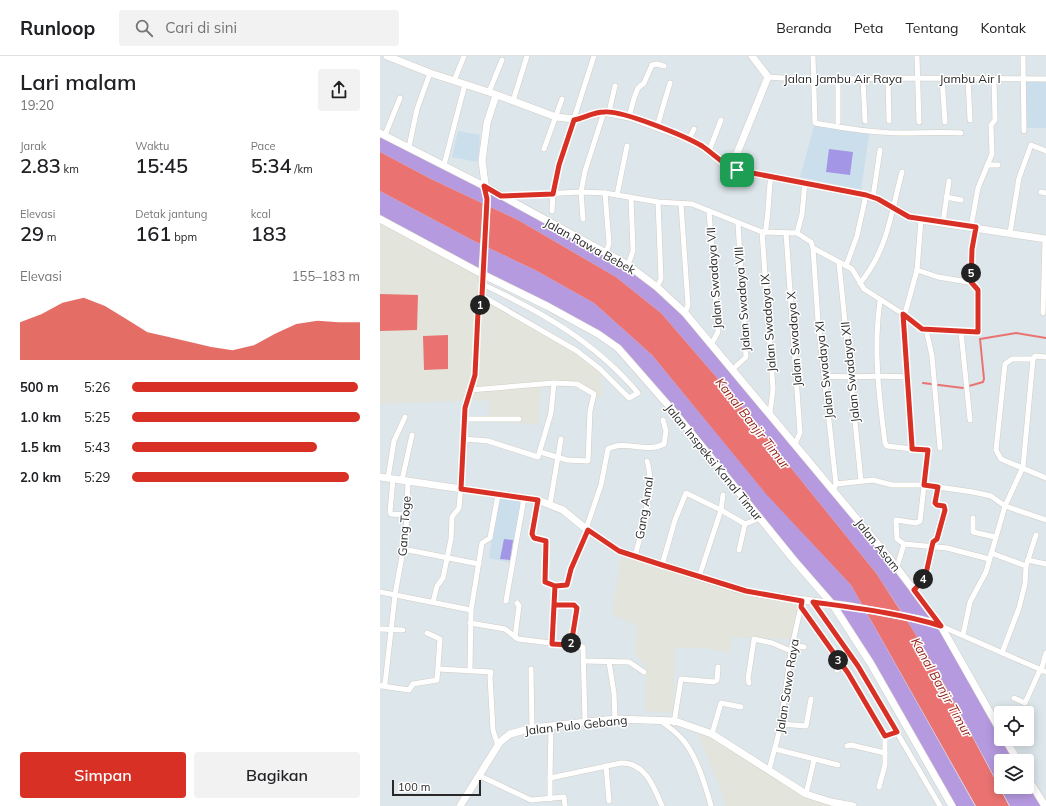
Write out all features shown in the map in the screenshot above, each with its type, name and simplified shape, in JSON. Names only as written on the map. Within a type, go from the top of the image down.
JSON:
[{"type":"street","points":[[387,56],[430,73],[493,93],[556,117],[574,120],[607,112],[629,117],[689,139],[709,151],[730,168],[870,196],[909,217],[921,220],[943,222],[1046,239],[1042,313]]},
{"type":"street","points":[[454,81],[464,56]]},
{"type":"street","points":[[513,101],[526,56]]},
{"type":"street","points":[[552,211],[553,194],[559,165],[594,56]]},
{"type":"street","points":[[730,168],[768,78],[752,56]]},
{"type":"street","points":[[813,56],[815,123],[879,132],[903,133],[931,131],[961,133]]},
{"type":"street","points":[[917,56],[919,122]]},
{"type":"street","points":[[1023,56],[1022,79],[1024,131]]},
{"type":"street","points":[[433,602],[437,586],[443,578],[448,557],[452,517],[459,508],[465,439],[465,408],[475,375],[478,312],[482,296],[487,199],[482,167],[483,148],[493,93],[502,60]]},
{"type":"street","points":[[629,117],[638,88],[644,83],[652,65],[657,64],[664,66]]},
{"type":"street","points":[[409,147],[417,109],[430,73]]},
{"type":"street","name":"Jalan Jambu Air Raya","points":[[768,78],[813,80],[918,78]]},
{"type":"street","points":[[888,78],[889,121]]},
{"type":"street","name":"Jambu Air I","points":[[918,78],[1046,79]]},
{"type":"street","points":[[942,78],[945,122]]},
{"type":"street","points":[[501,196],[581,192],[605,193],[658,202],[692,204],[763,233],[797,233],[811,242],[813,248],[855,272],[864,289],[880,301],[904,312],[918,327],[977,333],[979,331],[978,290],[971,282],[972,249],[978,188],[992,154],[991,125],[995,120],[994,78]]},
{"type":"street","points":[[863,79],[865,121]]},
{"type":"street","points":[[968,79],[970,120]]},
{"type":"street","points":[[838,80],[838,122]]},
{"type":"street","points":[[657,127],[670,83]]},
{"type":"street","points":[[444,165],[465,84]]},
{"type":"street","points":[[583,219],[581,192],[584,171],[607,112],[615,86]]},
{"type":"street","points":[[383,134],[400,98]]},
{"type":"street","points":[[544,149],[562,99]]},
{"type":"street","points":[[709,151],[721,120]]},
{"type":"street","points":[[689,139],[694,129]]},
{"type":"street","name":"Jalan Rawa Bebek","points":[[383,134],[484,186],[628,265],[657,287],[685,313],[734,370]]},
{"type":"street","points":[[1010,233],[1019,178],[1031,145],[1046,151]]},
{"type":"street","points":[[617,195],[627,146]]},
{"type":"street","points":[[846,266],[858,236],[870,196],[880,150]]},
{"type":"street","points":[[987,165],[998,166]]},
{"type":"street","points":[[860,283],[875,262],[890,226],[902,172]]},
{"type":"street","name":"Jalan Swadaya IX","points":[[770,176],[767,212],[768,221],[763,233],[773,389],[770,413]]},
{"type":"street","points":[[943,222],[949,181]]},
{"type":"street","points":[[797,233],[802,214],[805,182]]},
{"type":"street","points":[[605,193],[609,243],[606,254]]},
{"type":"street","points":[[628,265],[633,251],[631,197]]},
{"type":"street","points":[[946,197],[961,200]]},
{"type":"street","points":[[657,287],[660,279],[658,202]]},
{"type":"street","points":[[681,204],[688,305],[685,313]]},
{"type":"street","name":"Jalan Swadaya VII","points":[[709,211],[718,332],[712,343]]},
{"type":"street","name":"Jalan Inspeksi Kanal Timur","points":[[380,219],[482,274],[547,306],[598,334],[618,348],[674,412],[833,605],[871,664],[952,806]]},
{"type":"street","points":[[912,449],[904,312],[917,270],[921,220]]},
{"type":"street","name":"Jalan Swadaya VIII","points":[[734,370],[746,357],[738,223]]},
{"type":"street","name":"Jalan Swadaya X","points":[[786,233],[800,433],[795,444]]},
{"type":"street","name":"Jalan Swadaya XI","points":[[813,248],[814,282],[836,484],[833,491]]},
{"type":"street","name":"Jalan Swadaya XII","points":[[839,263],[852,378],[861,482]]},
{"type":"street","points":[[917,270],[968,282]]},
{"type":"street","points":[[482,284],[563,327],[602,355],[638,393],[629,398],[600,369],[577,351],[482,296]]},
{"type":"street","points":[[880,301],[876,328],[877,376],[885,445],[928,450],[920,521],[916,523],[896,520],[897,539],[904,544],[932,548],[947,548],[989,559]]},
{"type":"street","points":[[926,329],[932,356],[935,381],[940,448]]},
{"type":"street","points":[[961,332],[970,420]]},
{"type":"street","points":[[1046,357],[1035,356],[1033,359],[1008,361],[1005,364],[996,450],[1001,459],[1046,478]]},
{"type":"street","points":[[963,635],[970,602],[986,572],[1005,506],[1023,467],[1033,359]]},
{"type":"street","name":"Jalan Asam","points":[[734,370],[897,567],[941,626],[994,720]]},
{"type":"street","points":[[825,378],[877,376],[907,379]]},
{"type":"street","points":[[470,390],[554,383],[577,384],[594,394],[590,411],[588,461],[572,460],[540,452]]},
{"type":"street","points":[[465,439],[488,441],[537,457],[540,452],[552,413],[554,383]]},
{"type":"street","points":[[405,417],[394,441],[387,478],[390,512],[392,514],[405,515]]},
{"type":"street","points":[[465,419],[519,419]]},
{"type":"street","points":[[538,500],[532,534],[534,538],[546,541],[545,582],[555,586],[567,585],[571,569],[587,530],[601,485],[608,449],[617,446],[650,448],[664,444],[666,436],[663,420]]},
{"type":"street","name":"Gang Toge","points":[[381,686],[385,684],[395,594],[406,534],[405,480],[412,435]]},
{"type":"street","points":[[550,504],[561,439]]},
{"type":"street","name":"Gang Amal","points":[[636,556],[644,519],[649,481],[647,461]]},
{"type":"street","points":[[387,478],[538,500],[563,510],[587,530],[619,551],[746,591],[802,604],[813,602],[849,606],[923,620],[963,635],[1042,671]]},
{"type":"street","points":[[836,484],[873,480],[892,485],[924,485],[984,494],[991,496],[1005,506],[1046,520]]},
{"type":"street","points":[[914,590],[925,578],[933,540],[937,539],[945,510],[944,506],[937,505],[935,503],[938,487]]},
{"type":"street","points":[[662,565],[675,520],[686,494],[721,510],[745,524]]},
{"type":"street","points":[[470,670],[471,610],[482,543],[490,538],[498,495]]},
{"type":"street","points":[[700,577],[721,510],[724,495]]},
{"type":"street","points":[[506,601],[524,498]]},
{"type":"street","points":[[745,524],[760,518]]},
{"type":"street","points":[[973,518],[973,532],[995,537]]},
{"type":"street","points":[[739,550],[745,524]]},
{"type":"street","points":[[1002,653],[1022,596],[1026,566],[1036,535]]},
{"type":"street","points":[[897,567],[904,544]]},
{"type":"street","points":[[403,549],[479,564]]},
{"type":"street","points":[[991,553],[1026,566]]},
{"type":"street","points":[[1028,560],[1046,564]]},
{"type":"street","points":[[552,644],[555,586]]},
{"type":"street","points":[[380,592],[471,610]]},
{"type":"street","points":[[813,602],[858,666],[940,806]]},
{"type":"street","points":[[515,638],[519,606],[517,603]]},
{"type":"street","points":[[802,604],[885,736],[885,765],[879,787]]},
{"type":"street","name":"Jalan Sawo Raya","points":[[769,770],[781,724],[792,648],[802,604]]},
{"type":"street","points":[[554,605],[574,605],[577,608],[571,645]]},
{"type":"street","points":[[470,623],[505,629],[515,638],[521,640],[583,647],[585,721]]},
{"type":"street","points":[[380,629],[403,630]]},
{"type":"street","points":[[381,686],[411,689],[413,684],[437,681],[440,638],[427,633]]},
{"type":"street","points":[[749,683],[748,679],[754,639],[792,648],[804,647]]},
{"type":"street","points":[[1014,698],[1025,703],[1042,671],[1046,653]]},
{"type":"street","points":[[584,661],[629,662],[644,672]]},
{"type":"street","points":[[609,662],[615,719]]},
{"type":"street","points":[[380,663],[387,664]]},
{"type":"street","points":[[836,670],[842,666]]},
{"type":"street","points":[[672,730],[675,721],[681,679],[714,682],[717,680],[718,667]]},
{"type":"street","points":[[439,669],[491,672],[493,730],[498,746]]},
{"type":"street","points":[[531,669],[532,728]]},
{"type":"street","points":[[781,724],[806,726],[811,699]]},
{"type":"street","points":[[712,734],[719,704],[722,703],[741,707]]},
{"type":"street","name":"Jalan Pulo Gebang","points":[[460,806],[498,746],[510,734],[532,728],[585,721],[615,719],[658,719],[675,721],[712,734],[806,794],[838,805],[853,806]]},
{"type":"street","points":[[658,719],[672,730],[689,749],[707,792],[711,806]]},
{"type":"street","points":[[550,799],[551,726]]},
{"type":"street","points":[[885,736],[897,732]]},
{"type":"street","points":[[847,746],[851,745],[886,753]]},
{"type":"street","points":[[775,749],[838,765]]},
{"type":"street","points":[[806,794],[814,760]]},
{"type":"street","points":[[550,778],[623,763],[635,764],[650,781],[662,806]]},
{"type":"street","points":[[606,766],[609,801]]},
{"type":"street","points":[[480,776],[530,800],[564,798],[565,806]]},
{"type":"street","points":[[1034,788],[1045,806]]},
{"type":"shaded area","points":[[1025,81],[1046,81],[1046,128],[1026,128]]},
{"type":"shaded area","points":[[815,123],[870,128],[861,190],[800,177]]},
{"type":"shaded area","points":[[458,131],[480,135],[478,162],[452,157]]},
{"type":"shaded area","points":[[380,133],[628,265],[685,313],[941,626],[994,720],[994,746],[1009,746],[1014,754],[994,754],[994,776],[945,685],[905,617],[876,573],[737,401],[661,313],[616,277],[518,220],[431,179],[380,152]]},
{"type":"shaded area","points":[[829,149],[853,152],[850,175],[826,172]]},
{"type":"shaded area","points":[[380,191],[472,240],[535,270],[594,303],[652,355],[764,491],[851,585],[975,806],[950,806],[849,628],[617,347],[380,220]]},
{"type":"shaded area","points":[[380,219],[482,274],[482,296],[557,339],[600,369],[602,398],[570,386],[541,384],[539,425],[489,420],[489,400],[380,404]]},
{"type":"shaded area","points":[[498,497],[523,500],[513,563],[489,558]]},
{"type":"shaded area","points":[[504,539],[513,540],[510,560],[500,559]]},
{"type":"shaded area","points":[[622,551],[745,594],[797,603],[792,639],[732,637],[730,653],[705,648],[675,648],[673,713],[645,711],[647,669],[635,652],[637,626],[612,614]]},
{"type":"shaded area","points":[[697,732],[723,744],[802,796],[839,806],[725,806],[724,798]]},
{"type":"shaded area","points":[[1034,790],[1043,806],[1010,806],[1004,794],[1034,794]]},
{"type":"water","name":"Kanal Banjir Timur","points":[[380,152],[431,179],[518,220],[616,277],[661,313],[737,401],[876,573],[911,627],[945,685],[994,778],[994,794],[1003,794],[1009,806],[976,806],[851,585],[766,494],[652,355],[594,303],[535,270],[472,240],[380,191]]},
{"type":"water","points":[[380,294],[418,295],[417,330],[380,331]]},
{"type":"water","points":[[448,335],[448,369],[424,370],[423,336]]},
{"type":"waterway","points":[[969,386],[983,382],[984,379],[980,339],[1016,333],[1046,338]]},
{"type":"waterway","points":[[923,383],[963,388]]},
{"type":"route","points":[[737,170],[722,163],[703,147],[670,131],[629,117],[604,112],[574,120],[559,165],[553,194],[501,196],[484,186],[487,199],[482,296],[478,312],[475,375],[465,408],[465,439],[461,489],[538,500],[532,536],[534,538],[546,541],[545,549],[547,556],[545,582],[546,584],[555,586],[552,644],[571,645],[577,608],[574,605],[554,605],[555,586],[565,586],[568,584],[571,569],[588,530],[619,551],[730,587],[759,594],[802,601],[801,607],[848,673],[885,736],[890,735],[897,732],[858,666],[813,602],[849,606],[923,620],[941,626],[914,590],[925,578],[933,542],[937,539],[945,510],[944,506],[937,505],[935,503],[938,487],[924,485],[928,450],[912,449],[903,314],[922,329],[977,333],[979,331],[978,290],[971,282],[972,243],[976,227],[921,220],[909,217],[878,199],[866,195],[787,178],[737,170]]}]
